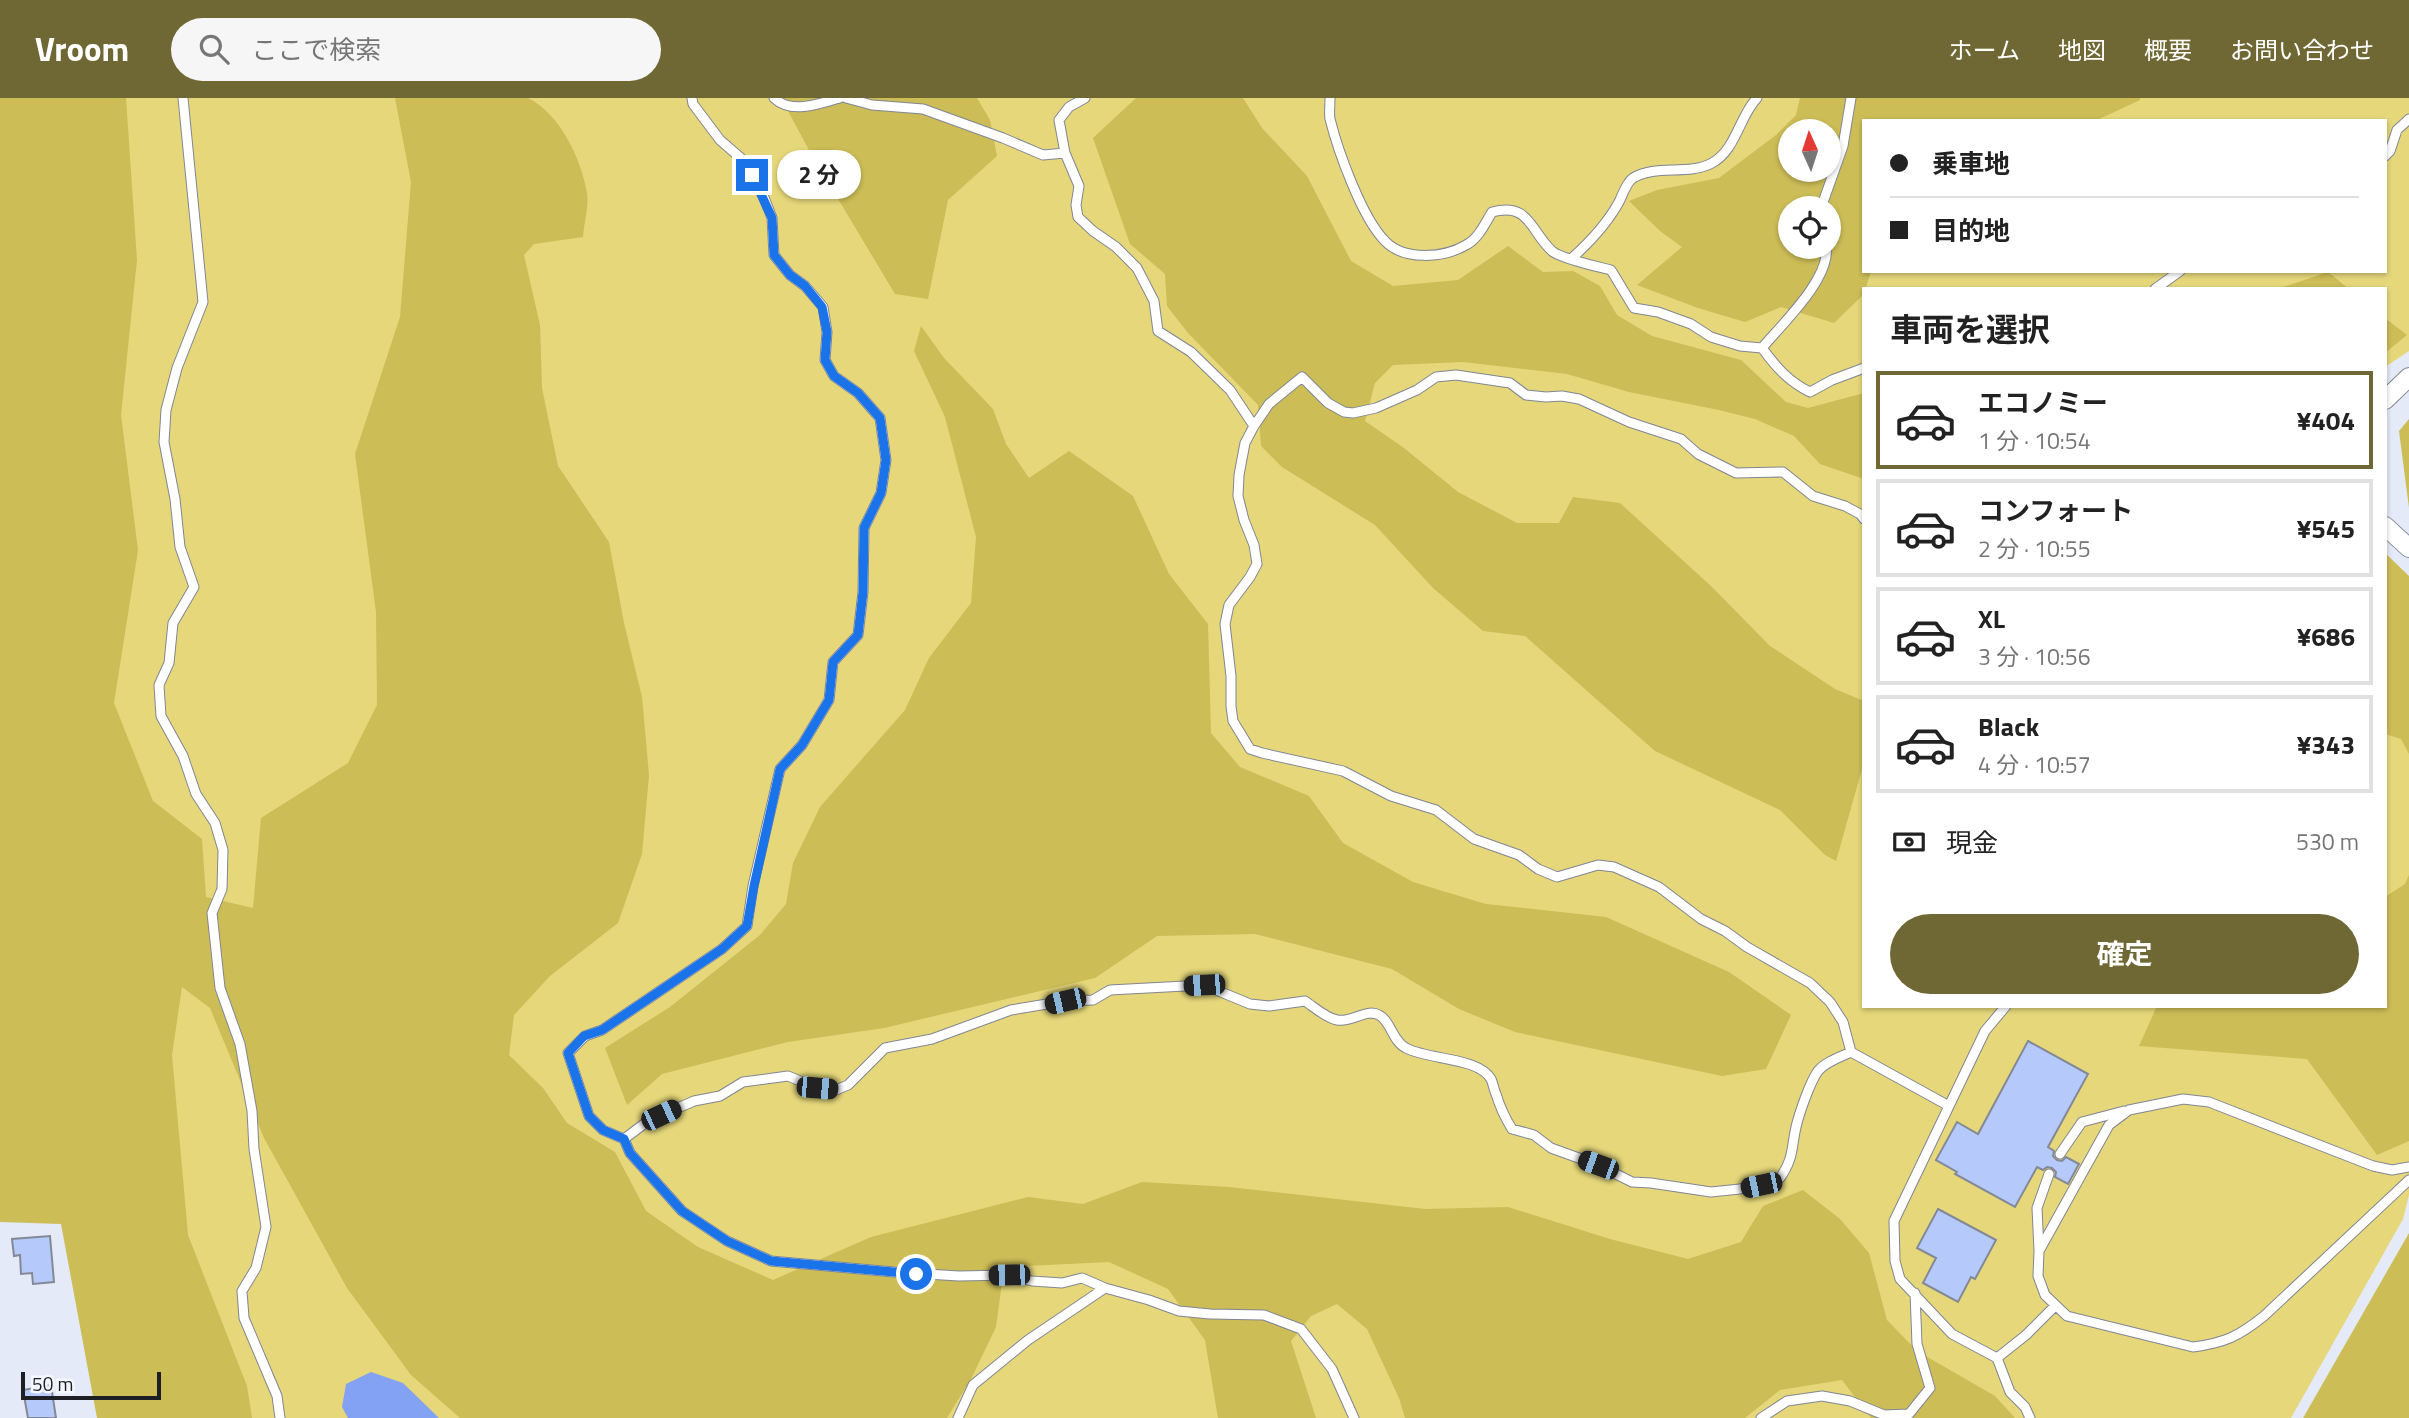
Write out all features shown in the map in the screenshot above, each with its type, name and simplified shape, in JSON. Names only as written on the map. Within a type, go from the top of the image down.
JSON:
[{"type":"street","points":[[2387,398],[2409,377]]},
{"type":"street","points":[[2387,528],[2409,548]]},
{"type":"lane","points":[[183,98],[183,121],[203,302],[177,368],[166,410],[164,442],[175,499],[180,547],[194,587],[173,623],[169,663],[159,685],[160,716],[183,756],[196,793],[215,823],[223,850],[222,888],[212,913],[220,988],[240,1044],[252,1111],[254,1149],[266,1227],[256,1268],[242,1291],[244,1318],[256,1352],[277,1396],[280,1418]]},
{"type":"lane","points":[[692,98],[698,112],[720,140],[743,160],[761,190],[772,218],[774,255],[822,307],[827,332],[825,360],[834,376],[858,393],[880,418],[886,460],[881,493],[864,528],[863,592],[858,635],[833,662],[829,700],[802,745],[780,769],[747,926],[722,949],[688,972],[602,1030],[584,1036],[568,1053],[589,1116],[603,1130],[624,1139],[630,1153],[682,1211],[727,1241],[771,1261],[907,1273],[1009,1275],[1032,1282],[1062,1283],[1082,1278],[1179,1311],[1264,1315],[1301,1329],[1332,1369],[1354,1418]]},
{"type":"lane","points":[[774,98],[778,102],[798,108],[840,98]]},
{"type":"lane","points":[[846,98],[873,105],[923,109],[1043,155],[1065,153]]},
{"type":"lane","points":[[1085,98],[1069,107],[1059,120],[1065,153],[1079,186],[1076,205],[1078,217],[1116,247],[1137,268],[1154,301],[1158,331],[1191,352],[1230,390],[1254,426]]},
{"type":"lane","points":[[1330,98],[1330,118],[1353,184],[1369,218],[1386,242],[1402,252],[1423,256],[1446,253],[1467,245],[1481,230],[1492,212],[1507,208],[1526,217],[1553,253],[1611,270],[1634,308],[1658,312],[1691,324],[1711,337],[1740,346],[1762,348],[1779,371],[1810,392],[1862,369]]},
{"type":"lane","points":[[1572,258],[1594,239],[1615,209],[1630,179],[1647,172],[1683,170],[1712,163],[1731,145],[1744,116],[1757,98]]},
{"type":"lane","points":[[1825,196],[1843,146],[1851,98]]},
{"type":"lane","points":[[2387,154],[2397,130],[2409,119]]},
{"type":"lane","points":[[1762,348],[1815,285],[1826,259]]},
{"type":"lane","points":[[2158,287],[2177,273]]},
{"type":"lane","points":[[1862,516],[1844,506],[1813,496],[1783,472],[1735,473],[1698,454],[1681,439],[1629,422],[1579,399],[1525,396],[1510,383],[1457,375],[1436,377],[1417,390],[1376,408],[1353,413],[1344,412],[1328,403],[1302,377],[1269,404],[1245,443],[1238,496],[1254,545],[1257,564],[1229,605],[1225,624],[1233,721],[1250,748],[1343,771],[1391,796],[1436,810],[1474,839],[1509,850],[1538,869],[1557,877],[1598,865],[1614,867],[1659,887],[1701,919],[1810,983],[1830,1002],[1843,1022],[1851,1052],[1949,1106]]},
{"type":"lane","points":[[624,1139],[648,1121],[694,1101],[720,1096],[743,1082],[788,1076],[817,1088],[836,1090],[848,1085],[885,1048],[932,1039],[1011,1010],[1065,1001],[1093,1000],[1110,989],[1204,985],[1250,1004],[1269,1006],[1305,1000],[1336,1020],[1348,1020],[1367,1013],[1377,1014],[1385,1019],[1390,1031],[1402,1046],[1432,1058],[1461,1062],[1481,1069],[1491,1078],[1503,1115],[1512,1129],[1534,1135],[1551,1148],[1598,1165],[1632,1182],[1711,1192],[1740,1189],[1780,1178],[1790,1164],[1801,1109],[1818,1071],[1831,1061],[1851,1052]]},
{"type":"lane","points":[[2004,1008],[1985,1031],[1894,1221],[1895,1261],[1900,1279],[1952,1334],[1997,1358],[2010,1392],[2025,1406],[2030,1418]]},
{"type":"lane","points":[[2060,1154],[2082,1122],[2183,1099],[2209,1102],[2373,1166],[2392,1170],[2409,1167]]},
{"type":"lane","points":[[2039,1251],[2109,1125],[2129,1110]]},
{"type":"lane","points":[[2049,1174],[2037,1208],[2038,1276],[2045,1295],[2067,1316],[2193,1347],[2213,1344],[2241,1334],[2264,1316],[2409,1180]]},
{"type":"lane","points":[[958,1418],[973,1385],[1028,1340],[1105,1288]]},
{"type":"lane","points":[[1761,1418],[1787,1401],[1822,1396],[1850,1401],[1884,1415],[1909,1413],[1930,1388],[1917,1344],[1915,1293]]},
{"type":"lane","points":[[1997,1358],[2026,1335],[2055,1306]]},
{"type":"shaded area","points":[[0,98],[126,98],[137,260],[121,415],[138,550],[114,703],[153,801],[202,839],[206,897],[253,908],[261,818],[348,763],[377,705],[376,612],[355,454],[400,317],[411,182],[395,98],[528,98],[550,115],[567,138],[580,166],[587,193],[583,237],[534,244],[524,255],[540,325],[542,388],[558,466],[609,542],[624,623],[642,697],[649,775],[642,854],[618,923],[550,976],[514,1015],[509,1055],[543,1088],[567,1123],[615,1152],[646,1211],[698,1247],[773,1280],[871,1237],[1028,1197],[1083,1204],[1142,1182],[1229,1187],[1425,1209],[1508,1207],[1610,1239],[1688,1259],[1741,1242],[1763,1206],[1803,1190],[1840,1219],[1869,1253],[1887,1320],[1917,1351],[1995,1396],[2015,1418],[1871,1418],[1842,1380],[1780,1390],[1745,1418],[1405,1418],[1399,1398],[1367,1329],[1337,1304],[1311,1316],[1291,1341],[1316,1418],[1218,1418],[1205,1340],[1168,1289],[1109,1262],[1004,1267],[996,1327],[971,1379],[947,1418],[460,1418],[411,1375],[347,1288],[264,1138],[210,1008],[182,987],[172,1055],[188,1235],[247,1386],[252,1418],[97,1418],[61,1224],[0,1222]]},
{"type":"shaded area","points":[[13,98],[2409,98],[2409,351],[2387,366],[2387,287],[1862,287],[1862,1008],[2387,1008],[2387,568],[2409,589],[2409,1195],[2403,1219],[2291,1418],[148,1418],[0,198]]},
{"type":"shaded area","points":[[781,98],[977,98],[990,120],[997,156],[948,200],[928,299],[895,294]]},
{"type":"shaded area","points":[[1136,98],[1243,98],[1262,128],[1307,176],[1351,261],[1393,286],[1458,280],[1508,246],[1543,272],[1573,271],[1600,286],[1617,315],[1652,336],[1741,360],[1786,402],[1808,408],[1862,394],[1862,478],[1820,464],[1794,436],[1755,419],[1629,392],[1567,374],[1463,362],[1393,365],[1375,383],[1365,421],[1404,448],[1458,492],[1517,523],[1559,523],[1573,497],[1620,503],[1712,587],[1770,646],[1835,689],[1862,700],[1862,769],[1836,861],[1825,855],[1780,810],[1655,751],[1525,636],[1483,631],[1433,588],[1375,525],[1282,467],[1261,446],[1258,405],[1188,333],[1167,306],[1165,274],[1130,244],[1093,138]]},
{"type":"shaded area","points":[[1800,98],[2140,98],[2099,119],[1862,119],[1862,273],[1870,273],[1866,287],[1862,287],[1862,296],[1834,323],[1781,307],[1745,322],[1637,285],[1682,247],[1660,231],[1629,201],[1657,190],[1719,178],[1778,133],[1778,182],[1841,182],[1841,119],[1792,119],[1796,115]]},
{"type":"shaded area","points":[[2329,273],[2347,287],[2284,287]]},
{"type":"shaded area","points":[[2387,320],[2407,335],[2387,351]]},
{"type":"shaded area","points":[[921,326],[944,358],[993,409],[1006,444],[1029,478],[1069,451],[1133,496],[1169,574],[1208,624],[1211,733],[1240,767],[1309,796],[1343,843],[1413,882],[1486,904],[1606,917],[1729,972],[1791,1015],[1766,1069],[1722,1076],[1515,1032],[1459,1009],[1392,969],[1255,934],[1157,936],[1095,978],[884,1028],[788,1042],[662,1074],[627,1105],[605,1048],[670,1007],[760,935],[786,904],[793,863],[820,807],[905,710],[929,658],[971,603],[976,537],[945,417],[914,351]]},
{"type":"shaded area","points":[[2409,419],[2409,508],[2399,431]]},
{"type":"shaded area","points":[[2387,555],[2409,576],[2409,754],[2401,739],[2387,735]]},
{"type":"shaded area","points":[[2409,875],[2409,1141],[2377,1155],[2307,1059],[2139,1046],[2156,1008],[2387,1008],[2387,896],[2405,884]]},
{"type":"shaded area","points":[[2409,1233],[2409,1418],[2303,1418]]},
{"type":"water","points":[[371,1372],[403,1383],[439,1418],[348,1418],[342,1407],[346,1384]]},
{"type":"building","points":[[2028,1041],[2088,1074],[2048,1147],[2054,1151],[2053,1156],[2057,1160],[2062,1161],[2066,1157],[2079,1164],[2068,1184],[2055,1177],[2056,1172],[2052,1168],[2043,1170],[2037,1167],[2015,1207],[1955,1174],[1957,1172],[1936,1160],[1957,1122],[1978,1134]]},
{"type":"building","points":[[1938,1209],[1996,1240],[1975,1279],[1971,1277],[1958,1302],[1923,1283],[1936,1258],[1917,1248]]},
{"type":"building","points":[[50,1236],[54,1282],[33,1284],[32,1273],[21,1274],[20,1255],[14,1256],[12,1239]]},
{"type":"building","points":[[51,1385],[56,1418],[28,1418],[23,1390]]},
{"type":"route","points":[[752,175],[772,218],[774,255],[822,307],[827,332],[825,360],[834,376],[858,393],[880,418],[886,460],[881,493],[864,528],[863,592],[858,635],[833,662],[829,700],[802,745],[780,769],[747,926],[722,949],[650,999],[602,1030],[584,1036],[568,1053],[589,1116],[603,1130],[624,1139],[630,1153],[682,1211],[727,1241],[771,1261],[916,1274]]}]
